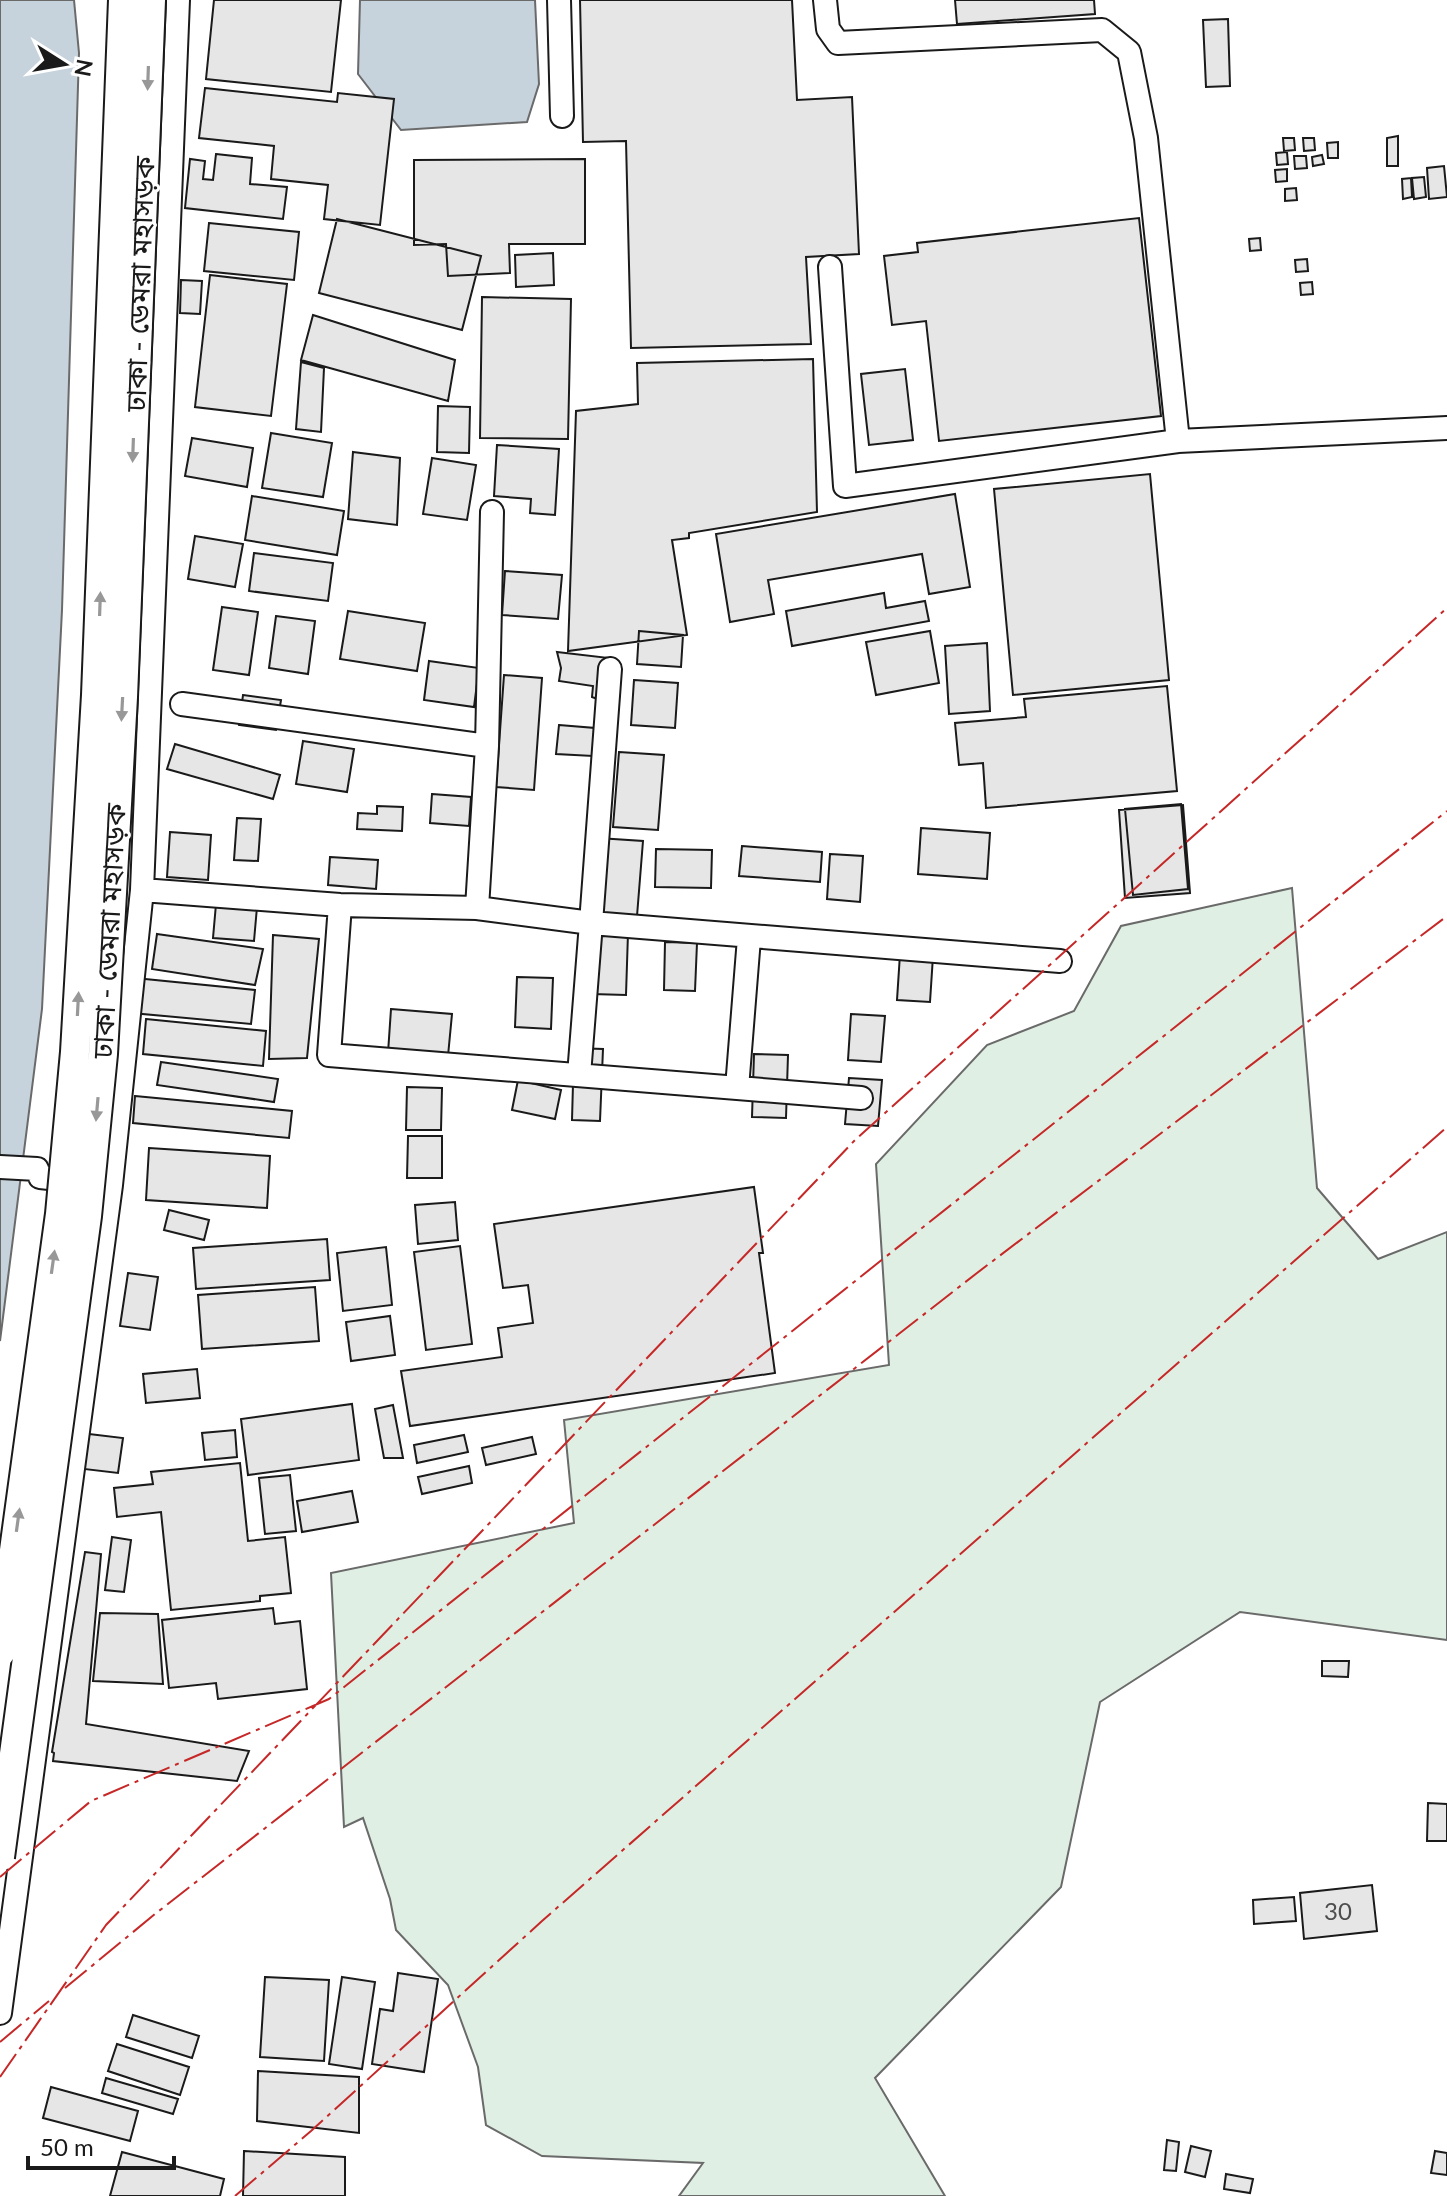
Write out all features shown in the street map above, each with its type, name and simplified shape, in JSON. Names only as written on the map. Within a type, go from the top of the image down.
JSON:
[{"type":"main road","name":"ঢাকা - ডেমরা মহাসড়ক","points":[[0,1653],[60,1214],[75,1052],[97,665],[123,0]]},
{"type":"main road","name":"ঢাকা - ডেমরা মহাসড়ক","points":[[0,1857],[87,1216],[103,1054],[124,667],[151,0]]},
{"type":"street","points":[[0,2013],[112,1176],[142,890],[178,0]]},
{"type":"street","points":[[559,0],[562,116]]},
{"type":"street","points":[[825,0],[828,29],[838,43],[1102,30],[1129,52],[1146,138],[1178,441]]},
{"type":"street","points":[[830,267],[845,486],[1178,441],[1447,428]]},
{"type":"street","points":[[477,908],[487,746],[492,512]]},
{"type":"street","points":[[579,1075],[610,669]]},
{"type":"street","points":[[182,704],[487,746]]},
{"type":"street","points":[[142,890],[340,905],[477,908],[591,923],[749,938],[1060,961]]},
{"type":"street","points":[[340,905],[329,1055],[861,1098]]},
{"type":"street","points":[[737,1088],[749,938]]},
{"type":"street","points":[[0,1167],[32,1169],[40,1177],[112,1176]]},
{"type":"green space","points":[[1292,888],[1317,1188],[1378,1259],[1447,1232],[1447,1640],[1240,1612],[1100,1702],[1061,1887],[875,2078],[945,2196],[679,2196],[703,2163],[542,2156],[486,2125],[478,2067],[448,1985],[396,1930],[390,1899],[363,1818],[344,1827],[331,1573],[574,1523],[564,1420],[889,1365],[876,1164],[987,1045],[1074,1011],[1121,926]]},
{"type":"shaded area","points":[[0,0],[74,0],[79,53],[62,610],[42,1009],[0,1341]]},
{"type":"shaded area","points":[[360,0],[535,0],[539,84],[527,122],[401,130],[358,74]]},
{"type":"building","points":[[214,0],[341,0],[331,92],[206,79]]},
{"type":"building","points":[[580,0],[792,0],[797,100],[852,97],[859,254],[806,257],[811,344],[631,348],[626,141],[583,142]]},
{"type":"building","points":[[955,0],[1094,0],[1095,14],[957,24]]},
{"type":"building","points":[[1228,19],[1230,86],[1206,87],[1203,20]]},
{"type":"building","points":[[205,88],[337,102],[338,93],[394,99],[380,225],[324,219],[328,185],[271,179],[274,146],[199,138]]},
{"type":"building","points":[[1398,136],[1398,166],[1387,166],[1387,138]]},
{"type":"building","points":[[1283,138],[1294,138],[1295,150],[1284,151]]},
{"type":"building","points":[[1303,138],[1314,138],[1315,150],[1304,151]]},
{"type":"building","points":[[1338,142],[1338,158],[1328,158],[1327,143]]},
{"type":"building","points":[[1287,152],[1288,164],[1277,165],[1276,153]]},
{"type":"building","points":[[216,154],[252,158],[250,184],[287,187],[283,219],[185,208],[190,159],[205,161],[203,179],[213,180]]},
{"type":"building","points":[[1322,155],[1324,164],[1313,166],[1312,157]]},
{"type":"building","points":[[1294,156],[1306,156],[1307,168],[1295,169]]},
{"type":"building","points":[[585,159],[585,244],[509,244],[510,273],[448,276],[446,244],[414,245],[414,160]]},
{"type":"building","points":[[1444,166],[1447,197],[1429,199],[1427,168]]},
{"type":"building","points":[[1287,169],[1287,181],[1276,182],[1275,170]]},
{"type":"building","points":[[1424,177],[1426,197],[1414,199],[1412,178]]},
{"type":"building","points":[[1411,178],[1412,197],[1403,199],[1402,179]]},
{"type":"building","points":[[1296,188],[1297,200],[1285,201],[1285,189]]},
{"type":"building","points":[[1139,218],[1161,416],[939,441],[926,321],[892,325],[884,256],[918,252],[917,243]]},
{"type":"building","points":[[337,219],[481,256],[462,330],[319,293]]},
{"type":"building","points":[[209,223],[299,232],[294,280],[204,271]]},
{"type":"building","points":[[1260,238],[1261,250],[1250,251],[1249,239]]},
{"type":"building","points":[[553,253],[554,285],[516,287],[515,255]]},
{"type":"building","points":[[1307,259],[1308,271],[1296,272],[1295,260]]},
{"type":"building","points":[[210,275],[287,284],[271,416],[195,407]]},
{"type":"building","points":[[181,280],[202,281],[200,314],[180,313]]},
{"type":"building","points":[[1312,282],[1313,294],[1301,295],[1300,283]]},
{"type":"building","points":[[482,297],[571,299],[568,439],[480,438]]},
{"type":"building","points":[[313,315],[455,360],[448,401],[301,360]]},
{"type":"building","points":[[813,359],[817,512],[689,533],[689,538],[672,540],[687,635],[568,651],[576,411],[638,404],[637,363]]},
{"type":"building","points":[[301,362],[324,368],[321,432],[296,429]]},
{"type":"building","points":[[905,369],[913,440],[869,445],[861,374]]},
{"type":"building","points":[[438,406],[470,407],[469,453],[437,452]]},
{"type":"building","points":[[271,433],[332,443],[323,497],[262,488]]},
{"type":"building","points":[[192,438],[253,448],[247,487],[185,476]]},
{"type":"building","points":[[497,445],[559,449],[555,515],[530,513],[531,499],[494,496]]},
{"type":"building","points":[[353,452],[400,458],[397,525],[348,519]]},
{"type":"building","points":[[432,458],[476,465],[467,520],[423,514]]},
{"type":"building","points":[[1150,474],[1169,680],[1013,695],[994,489]]},
{"type":"building","points":[[955,494],[970,587],[929,594],[922,554],[768,580],[774,614],[730,622],[716,534]]},
{"type":"building","points":[[252,496],[344,511],[337,555],[245,540]]},
{"type":"building","points":[[195,536],[243,544],[235,587],[188,579]]},
{"type":"building","points":[[254,553],[333,563],[328,601],[249,591]]},
{"type":"building","points":[[505,571],[562,575],[558,619],[502,615]]},
{"type":"building","points":[[884,593],[886,608],[925,601],[929,621],[792,646],[786,611]]},
{"type":"building","points":[[222,607],[258,612],[249,675],[213,670]]},
{"type":"building","points":[[348,611],[425,623],[417,671],[340,659]]},
{"type":"building","points":[[276,616],[315,621],[308,674],[269,668]]},
{"type":"building","points":[[639,631],[683,635],[681,667],[637,664]]},
{"type":"building","points":[[930,631],[939,683],[876,695],[866,642]]},
{"type":"building","points":[[987,643],[990,711],[949,714],[945,646]]},
{"type":"building","points":[[557,652],[609,658],[600,700],[592,697],[593,686],[559,681],[561,668]]},
{"type":"building","points":[[429,661],[479,668],[474,707],[424,700]]},
{"type":"building","points":[[504,675],[542,678],[534,790],[496,787]]},
{"type":"building","points":[[634,680],[678,683],[675,728],[631,725]]},
{"type":"building","points":[[1167,686],[1177,791],[986,808],[983,763],[959,765],[955,723],[1026,717],[1024,699]]},
{"type":"building","points":[[243,695],[281,700],[276,730],[239,725]]},
{"type":"building","points":[[559,725],[595,728],[593,756],[556,754]]},
{"type":"building","points":[[303,741],[354,749],[347,792],[296,784]]},
{"type":"building","points":[[175,744],[280,775],[273,799],[167,769]]},
{"type":"building","points":[[619,752],[664,755],[658,830],[613,827]]},
{"type":"building","points":[[432,794],[471,797],[469,826],[430,823]]},
{"type":"building","points":[[1181,804],[1188,889],[1133,895],[1125,809]]},
{"type":"building","points":[[1183,805],[1190,893],[1125,898],[1119,810]]},
{"type":"building","points":[[377,806],[403,807],[402,831],[357,829],[358,813],[377,814]]},
{"type":"building","points":[[237,818],[261,819],[258,861],[234,860]]},
{"type":"building","points":[[921,828],[990,833],[987,879],[918,874]]},
{"type":"building","points":[[170,832],[211,835],[208,880],[167,877]]},
{"type":"building","points":[[598,838],[643,841],[637,916],[592,913]]},
{"type":"building","points":[[742,846],[822,852],[820,882],[739,876]]},
{"type":"building","points":[[656,849],[712,850],[711,888],[655,887]]},
{"type":"building","points":[[830,854],[863,856],[860,902],[827,899]]},
{"type":"building","points":[[330,857],[378,860],[376,889],[328,885]]},
{"type":"building","points":[[216,904],[257,907],[254,941],[213,938]]},
{"type":"building","points":[[594,932],[628,933],[626,995],[592,994]]},
{"type":"building","points":[[157,934],[263,949],[255,985],[152,969]]},
{"type":"building","points":[[273,935],[319,939],[307,1058],[269,1059]]},
{"type":"building","points":[[665,942],[697,943],[695,991],[664,990]]},
{"type":"building","points":[[900,954],[933,956],[930,1002],[897,1000]]},
{"type":"building","points":[[517,977],[553,978],[551,1029],[515,1027]]},
{"type":"building","points":[[135,978],[255,990],[251,1024],[132,1013]]},
{"type":"building","points":[[391,1009],[452,1014],[448,1056],[388,1053]]},
{"type":"building","points":[[851,1014],[885,1016],[881,1062],[848,1060]]},
{"type":"building","points":[[146,1019],[266,1031],[263,1066],[143,1054]]},
{"type":"building","points":[[574,1048],[603,1049],[600,1121],[572,1120]]},
{"type":"building","points":[[754,1054],[788,1055],[786,1118],[752,1117]]},
{"type":"building","points":[[161,1062],[278,1079],[274,1102],[157,1085]]},
{"type":"building","points":[[849,1078],[882,1080],[878,1126],[845,1124]]},
{"type":"building","points":[[518,1080],[561,1090],[555,1119],[512,1110]]},
{"type":"building","points":[[407,1087],[442,1088],[441,1130],[406,1130]]},
{"type":"building","points":[[135,1096],[292,1111],[289,1138],[133,1123]]},
{"type":"building","points":[[408,1136],[442,1136],[442,1178],[407,1178]]},
{"type":"building","points":[[149,1148],[270,1156],[267,1208],[146,1200]]},
{"type":"building","points":[[754,1187],[763,1253],[759,1253],[775,1373],[410,1426],[401,1371],[502,1357],[498,1328],[533,1323],[528,1285],[503,1288],[494,1224]]},
{"type":"building","points":[[455,1202],[458,1240],[418,1244],[415,1205]]},
{"type":"building","points":[[169,1210],[209,1220],[204,1240],[164,1230]]},
{"type":"building","points":[[327,1239],[330,1280],[196,1289],[193,1248]]},
{"type":"building","points":[[460,1246],[472,1344],[426,1350],[414,1252]]},
{"type":"building","points":[[386,1247],[392,1305],[343,1311],[337,1253]]},
{"type":"building","points":[[128,1273],[158,1277],[150,1330],[120,1326]]},
{"type":"building","points":[[315,1287],[319,1341],[202,1349],[198,1295]]},
{"type":"building","points":[[390,1316],[395,1355],[351,1361],[346,1322]]},
{"type":"building","points":[[197,1369],[200,1398],[146,1403],[143,1374]]},
{"type":"building","points":[[352,1404],[359,1460],[248,1475],[241,1419]]},
{"type":"building","points":[[393,1405],[403,1458],[384,1458],[375,1409]]},
{"type":"building","points":[[235,1430],[237,1457],[205,1460],[202,1433]]},
{"type":"building","points":[[89,1434],[123,1438],[118,1473],[84,1469]]},
{"type":"building","points":[[464,1435],[468,1452],[417,1463],[414,1445]]},
{"type":"building","points":[[532,1437],[536,1454],[486,1465],[482,1448]]},
{"type":"building","points":[[240,1463],[248,1541],[285,1537],[291,1593],[260,1596],[260,1601],[171,1610],[161,1512],[117,1517],[114,1488],[153,1484],[151,1472]]},
{"type":"building","points":[[469,1466],[472,1483],[422,1494],[418,1477]]},
{"type":"building","points":[[290,1475],[296,1531],[265,1534],[259,1478]]},
{"type":"building","points":[[352,1491],[358,1522],[302,1532],[297,1501]]},
{"type":"building","points":[[112,1537],[131,1540],[124,1592],[105,1590]]},
{"type":"building","points":[[85,1552],[101,1554],[86,1724],[249,1751],[237,1781],[53,1761]]},
{"type":"building","points":[[273,1608],[275,1624],[300,1621],[307,1689],[218,1699],[216,1683],[169,1688],[162,1620]]},
{"type":"building","points":[[100,1613],[158,1614],[163,1684],[93,1681]]},
{"type":"building","points":[[1322,1661],[1349,1661],[1348,1677],[1322,1676]]},
{"type":"building","points":[[1428,1803],[1447,1804],[1447,1841],[1427,1841]]},
{"type":"building","points":[[1372,1885],[1377,1931],[1304,1939],[1300,1893]]},
{"type":"building","points":[[1294,1897],[1296,1921],[1254,1924],[1253,1900]]},
{"type":"building","points":[[398,1973],[438,1979],[424,2072],[372,2064],[380,2009],[393,2011]]},
{"type":"building","points":[[265,1977],[329,1980],[324,2061],[260,2057]]},
{"type":"building","points":[[342,1977],[375,1982],[362,2069],[329,2064]]},
{"type":"building","points":[[133,2015],[199,2036],[192,2058],[126,2037]]},
{"type":"building","points":[[117,2044],[189,2067],[180,2095],[108,2071]]},
{"type":"building","points":[[258,2071],[359,2077],[359,2133],[257,2121]]},
{"type":"building","points":[[106,2078],[178,2099],[173,2114],[102,2093]]},
{"type":"building","points":[[51,2087],[138,2111],[130,2141],[43,2118]]},
{"type":"building","points":[[1167,2140],[1179,2142],[1176,2171],[1164,2170]]},
{"type":"building","points":[[1191,2146],[1211,2151],[1205,2177],[1185,2172]]},
{"type":"building","points":[[244,2151],[345,2157],[345,2196],[243,2196]]},
{"type":"building","points":[[1435,2151],[1447,2153],[1447,2175],[1431,2173]]},
{"type":"building","points":[[122,2152],[224,2179],[220,2196],[110,2196]]},
{"type":"building","points":[[1226,2174],[1253,2179],[1250,2193],[1224,2189]]},
{"type":"power","points":[[0,2077],[106,1925],[855,1140],[1447,608]]},
{"type":"power","points":[[0,1877],[91,1801],[329,1699],[1447,811]]},
{"type":"power","points":[[65,1988],[155,1914],[977,1273],[1447,916]]},
{"type":"power","points":[[235,2196],[542,1921],[1447,1127]]},
{"type":"power","points":[[0,2042],[49,2001]]}]
